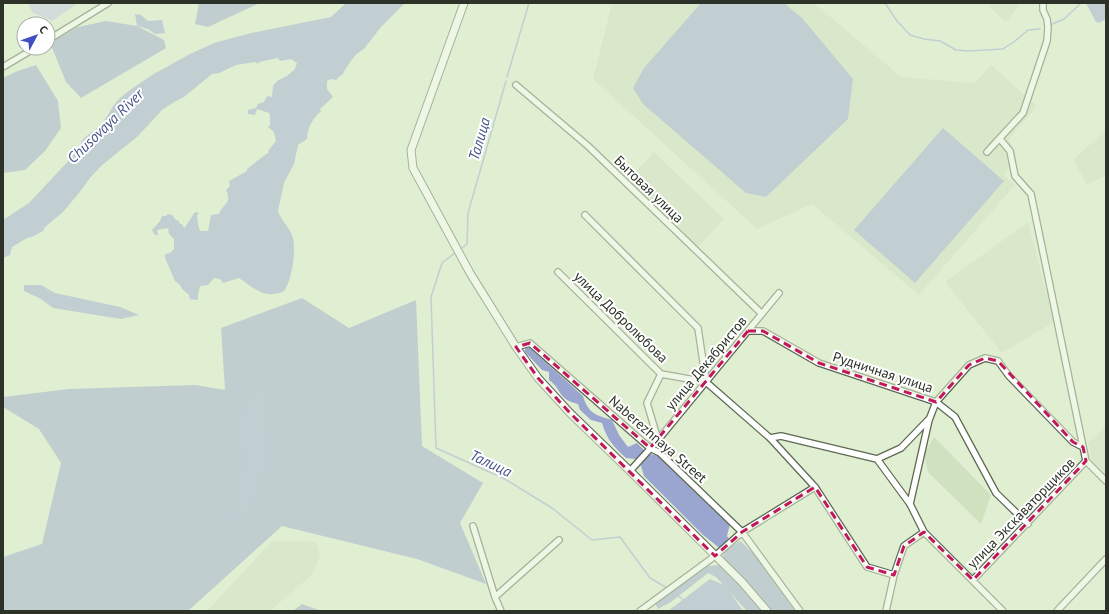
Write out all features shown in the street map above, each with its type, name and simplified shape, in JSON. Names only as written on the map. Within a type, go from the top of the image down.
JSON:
[{"type":"street","points":[[56,35],[108,3]]},
{"type":"street","points":[[464,3],[411,150],[413,168],[470,273],[516,348],[538,378],[570,413],[630,470],[742,582],[767,611]]},
{"type":"street","points":[[987,152],[1023,113],[1047,41],[1048,27],[1043,10],[1043,3]]},
{"type":"street","points":[[3,67],[21,56]]},
{"type":"street","name":"Бытовая улица","points":[[516,85],[588,146],[762,314]]},
{"type":"street","points":[[1000,139],[1010,151],[1015,176],[1031,194],[1086,461],[1106,481]]},
{"type":"street","points":[[585,215],[698,328],[706,382],[770,438],[815,487],[867,567],[894,574]]},
{"type":"street","name":"улица Добролюбова","points":[[558,272],[661,374],[706,382]]},
{"type":"street","name":"улица Декабристов","points":[[630,470],[658,440],[779,293]]},
{"type":"street","name":"Рудничная улица","points":[[748,331],[763,330],[819,363],[936,402],[955,417],[996,493],[1028,524]]},
{"type":"street","name":"Naberezhnaya Street","points":[[516,348],[530,343],[650,448],[660,453],[742,532],[800,611]]},
{"type":"street","points":[[910,504],[929,420],[936,402],[969,365],[985,358],[998,361],[1009,376],[1073,442],[1083,447]]},
{"type":"street","points":[[658,440],[647,403],[661,374]]},
{"type":"street","points":[[770,438],[781,436],[877,459],[901,448],[929,420]]},
{"type":"street","points":[[877,459],[910,504],[924,532],[1003,611]]},
{"type":"street","name":"улица Экскаваторщиков","points":[[973,580],[1028,524],[1086,461]]},
{"type":"street","points":[[640,611],[715,556],[742,532],[815,487]]},
{"type":"street","points":[[473,526],[495,597],[501,611]]},
{"type":"street","points":[[886,611],[894,574],[904,546],[924,532]]},
{"type":"street","points":[[495,597],[559,540]]},
{"type":"street","points":[[1057,611],[1106,559]]},
{"type":"highlighted area","points":[[748,331],[763,331],[819,363],[936,402],[969,365],[985,358],[998,361],[1073,442],[1083,447],[1086,461],[973,580],[924,532],[904,546],[894,575],[867,567],[815,487],[742,532],[715,556],[570,413],[538,378],[516,347],[530,343],[650,448]]},
{"type":"shaded area","points":[[28,3],[78,3],[56,18],[56,16],[40,16],[33,13]]},
{"type":"shaded area","points":[[199,3],[260,3],[208,27],[195,24]]},
{"type":"shaded area","points":[[612,3],[814,3],[901,77],[975,83],[991,65],[1037,106],[1009,139],[1017,159],[1003,174],[1015,185],[919,295],[812,204],[757,229],[593,79]]},
{"type":"shaded area","points":[[991,3],[1021,3],[1006,22],[988,6]]},
{"type":"shaded area","points":[[106,21],[137,26],[164,40],[166,48],[81,98],[66,82],[55,56],[56,40],[78,27]]},
{"type":"shaded area","points":[[36,65],[58,101],[61,128],[45,151],[25,170],[3,173],[3,78]]},
{"type":"shaded area","points":[[1106,130],[1106,176],[1087,184],[1073,160]]},
{"type":"shaded area","points":[[654,152],[724,219],[698,247],[628,180]]},
{"type":"shaded area","points":[[1028,222],[1054,322],[1002,353],[945,282]]},
{"type":"shaded area","points":[[302,298],[349,328],[416,300],[422,446],[483,483],[460,523],[486,584],[417,559],[282,526],[189,610],[190,611],[3,611],[3,557],[42,544],[61,463],[39,429],[3,407],[3,397],[69,389],[195,385],[225,390],[221,328]]},
{"type":"shaded area","points":[[525,348],[530,348],[583,396],[590,410],[601,417],[612,420],[619,435],[628,447],[637,443],[648,454],[657,455],[730,524],[727,536],[733,545],[740,541],[752,552],[795,611],[747,611],[716,577],[708,573],[671,602],[658,609],[655,603],[708,566],[719,565],[724,554],[644,476],[641,466],[635,459],[626,458],[611,443],[602,423],[591,420],[580,410],[578,404],[563,397],[549,380],[549,372],[542,370],[525,352]]},
{"type":"shaded area","points":[[1106,426],[1106,474],[1091,459],[1088,443]]},
{"type":"shaded area","points":[[934,437],[991,495],[981,524],[928,472],[924,454]]},
{"type":"shaded area","points":[[272,541],[316,542],[320,557],[312,575],[270,611],[207,611]]},
{"type":"shaded area","points":[[302,604],[321,611],[293,611]]},
{"type":"water","name":"Chusovaya River","points":[[346,3],[405,3],[381,27],[364,49],[354,57],[343,74],[336,80],[332,79],[327,81],[327,89],[333,97],[320,109],[321,111],[313,120],[308,130],[307,139],[298,145],[294,164],[284,183],[278,211],[292,235],[294,247],[293,264],[287,286],[284,291],[266,294],[260,292],[239,278],[223,283],[220,279],[214,278],[208,285],[200,286],[198,300],[190,299],[189,295],[175,281],[165,258],[165,254],[170,253],[174,249],[174,239],[169,234],[168,228],[157,230],[158,235],[155,235],[152,230],[160,221],[162,216],[166,216],[168,214],[172,215],[179,221],[184,228],[195,212],[197,212],[199,214],[197,215],[199,229],[201,231],[208,231],[211,215],[219,214],[228,200],[226,190],[230,186],[229,181],[247,171],[247,169],[269,152],[268,151],[276,141],[274,132],[268,127],[270,125],[269,113],[257,109],[255,115],[248,114],[248,110],[256,108],[258,104],[264,102],[267,96],[272,97],[273,86],[277,81],[287,76],[295,69],[297,63],[291,59],[280,61],[278,58],[259,62],[258,64],[255,62],[236,65],[219,73],[212,74],[184,97],[162,110],[138,136],[101,166],[63,212],[45,227],[43,231],[12,247],[10,255],[3,258],[3,220],[29,203],[72,157],[84,138],[102,124],[114,105],[130,90],[152,75],[188,55],[214,43],[251,33],[331,17]]},
{"type":"water","points":[[701,3],[784,3],[802,18],[853,79],[848,119],[766,197],[746,193],[643,104],[633,88],[644,68]]},
{"type":"water","points":[[1086,3],[1106,3],[1106,19],[1099,23],[1096,22]]},
{"type":"water","points":[[135,14],[141,15],[148,21],[162,20],[165,33],[155,34],[148,29],[137,26]]},
{"type":"water","points":[[943,128],[1004,181],[915,283],[854,230]]},
{"type":"water","points":[[24,285],[41,285],[55,293],[120,307],[139,315],[121,319],[53,308],[41,299],[24,291]]},
{"type":"water","points":[[263,389],[267,432],[272,442],[268,471],[257,482],[260,495],[246,514],[218,535],[207,537],[237,505],[237,483],[242,464],[239,449],[230,441],[252,393]]},
{"type":"water","points":[[710,579],[726,586],[743,611],[668,611]]},
{"type":"waterway","name":"Талица","points":[[507,77],[529,3]]},
{"type":"waterway","points":[[885,3],[897,21],[910,35],[940,41],[956,50],[969,51],[1003,49],[1028,30],[1040,29]]},
{"type":"waterway","points":[[1050,25],[1064,19],[1081,3]]},
{"type":"waterway","name":"Талица","points":[[462,248],[467,244],[468,213],[506,81]]},
{"type":"waterway","name":"Талица","points":[[455,253],[442,263],[431,297],[436,448],[505,479],[552,508],[592,540],[620,537],[650,578],[667,588]]},
{"type":"waterway","name":"Талица","points":[[670,590],[684,600]]}]
